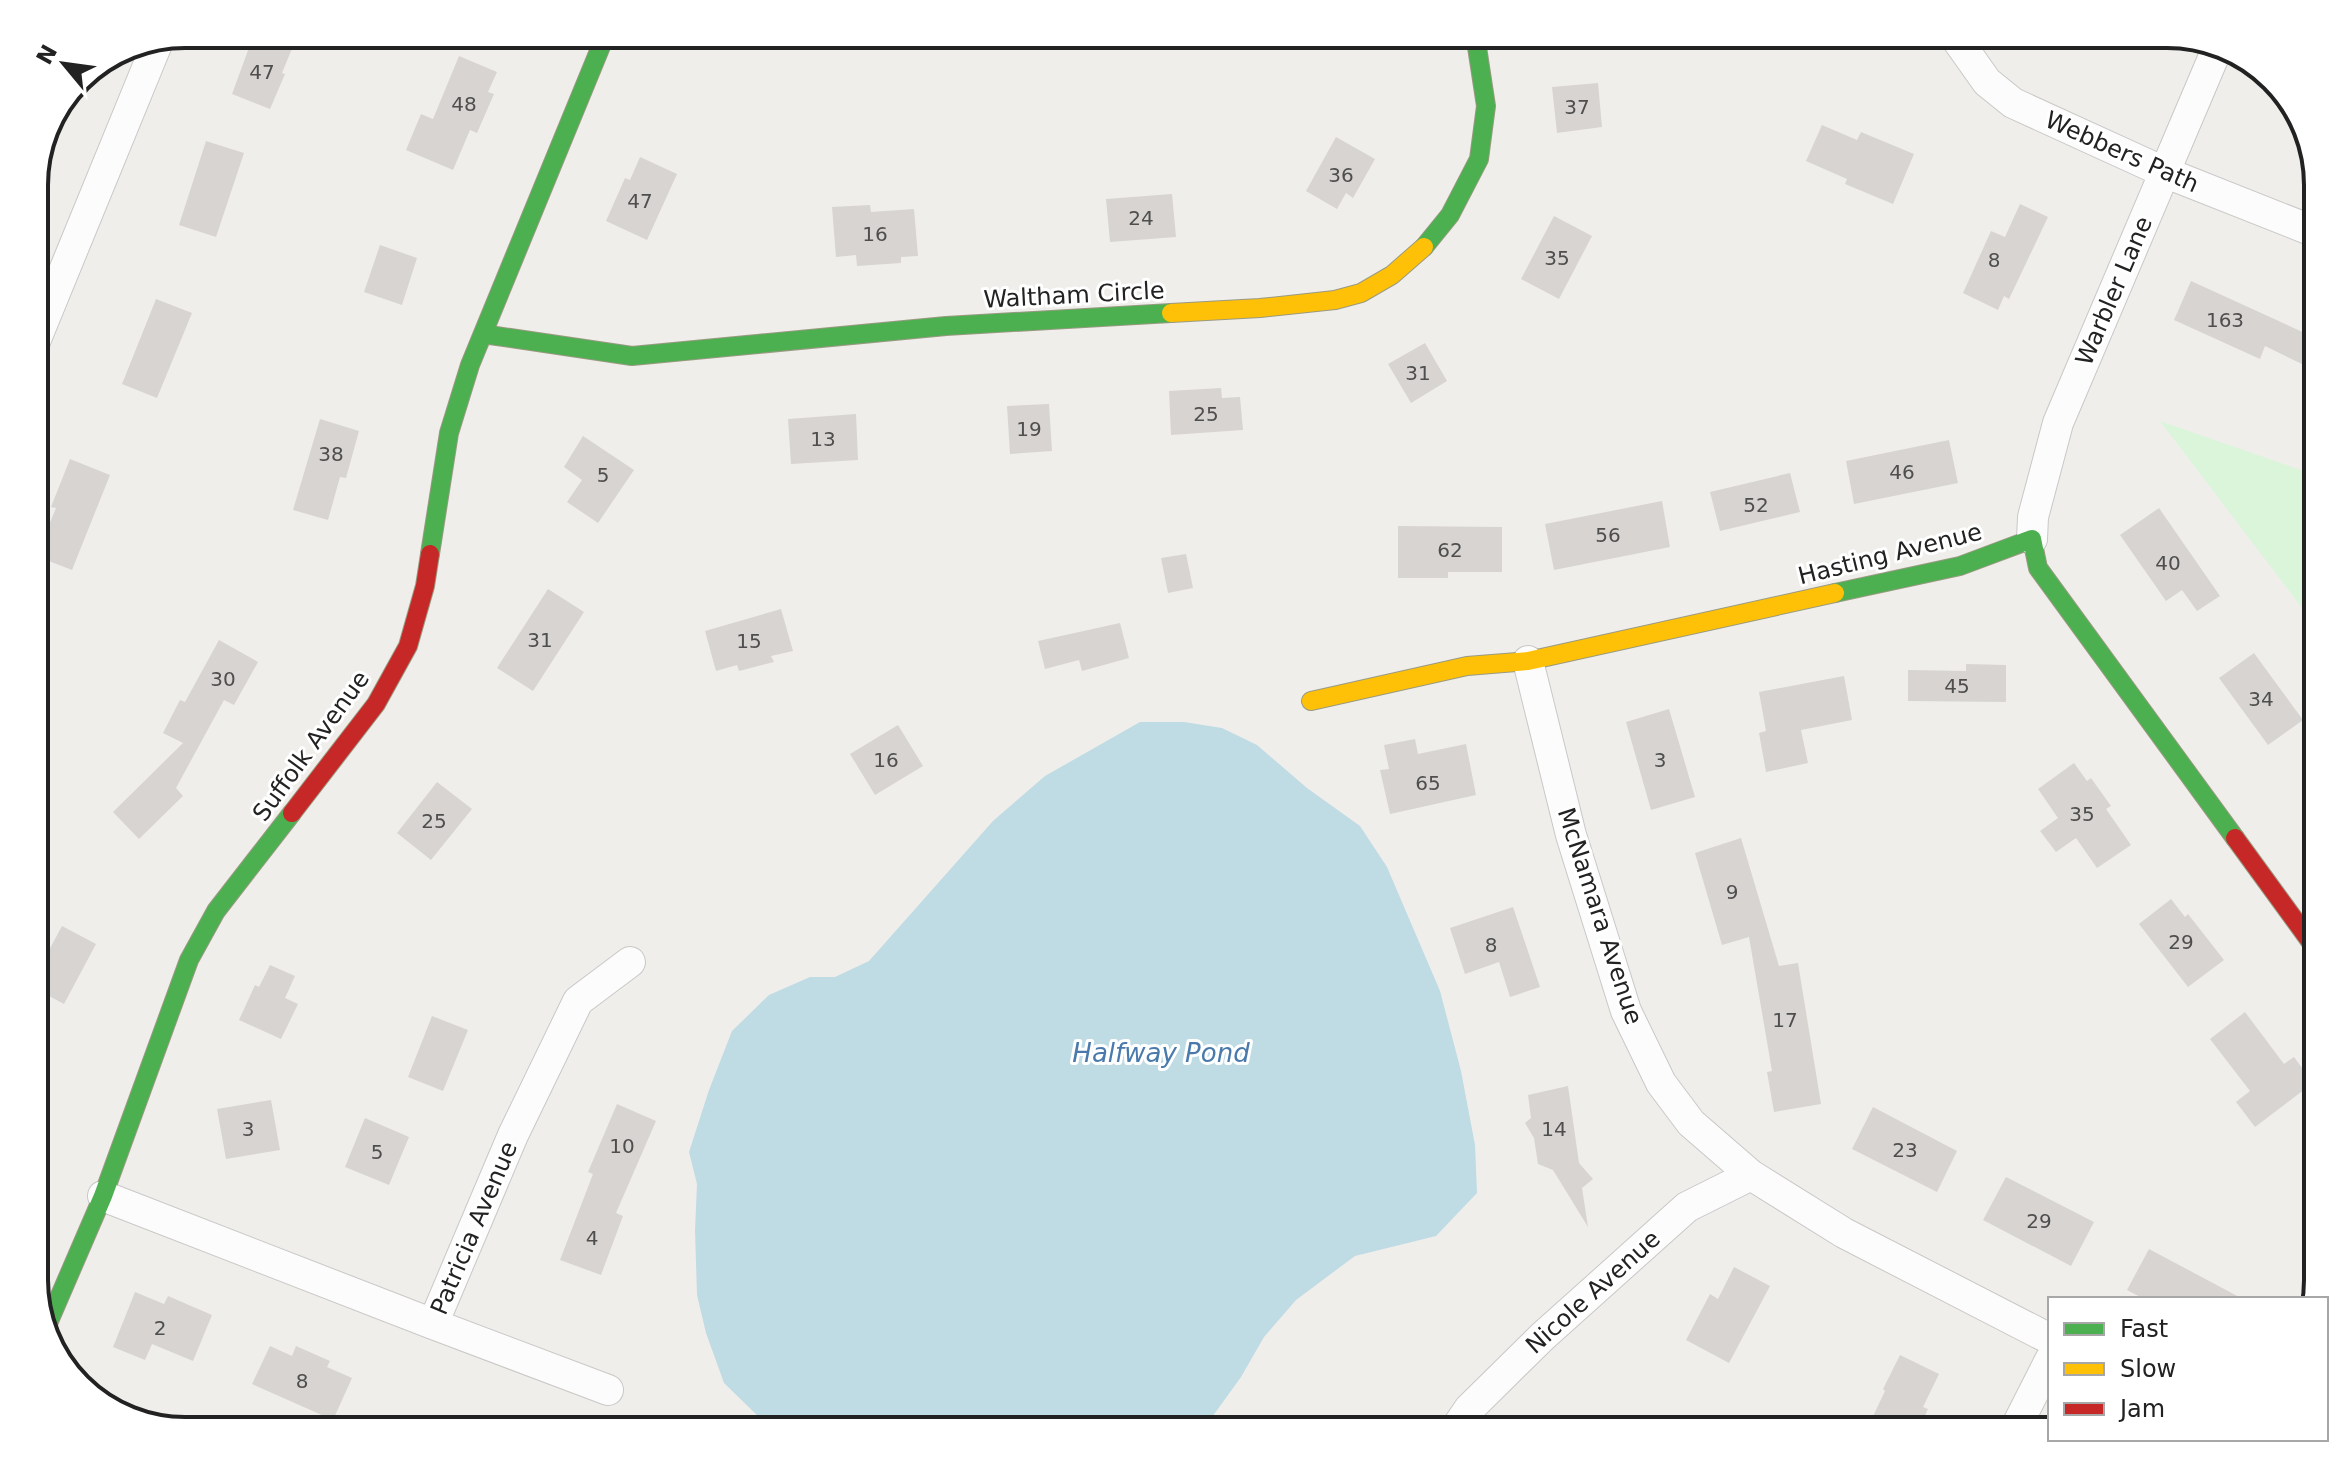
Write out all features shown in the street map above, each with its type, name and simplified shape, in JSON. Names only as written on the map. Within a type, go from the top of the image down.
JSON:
[{"type":"street","name":"Suffolk Avenue","points":[[52,1313],[103,1196],[189,960],[216,911],[376,704],[408,646],[425,586],[449,433],[470,365],[600,48]]},
{"type":"street","name":"Waltham Circle","points":[[483,334],[632,356],[946,326],[1260,308],[1335,300],[1361,293],[1392,275],[1423,249],[1450,215],[1479,159],[1486,106],[1477,48]]},
{"type":"street","name":"Webbers Path","points":[[1963,48],[1987,82],[2013,103],[2164,172],[2304,227]]},
{"type":"street","points":[[48,310],[154,52]]},
{"type":"street","name":"Warbler Lane","points":[[2032,539],[2033,517],[2058,423],[2214,56]]},
{"type":"street","points":[[2032,539],[2038,568],[2304,933]]},
{"type":"street","name":"Hasting Avenue","points":[[1311,701],[1467,666],[1528,661],[1960,566],[2032,539]]},
{"type":"street","name":"McNamara Avenue","points":[[1528,661],[1571,835],[1626,1011],[1661,1083],[1691,1123],[1751,1175],[1844,1233],[2048,1338]]},
{"type":"street","name":"Patricia Avenue","points":[[103,1196],[433,1324],[513,1135],[578,1001],[630,962]]},
{"type":"street","name":"Nicole Avenue","points":[[1464,1417],[1542,1337],[1687,1207],[1751,1175]]},
{"type":"street","points":[[433,1324],[608,1390]]},
{"type":"street","points":[[2021,1417],[2048,1364]]},
{"type":"green space","points":[[2160,421],[2304,471],[2304,611]]},
{"type":"water","name":"Halfway Pond","points":[[1140,722],[1184,722],[1222,728],[1257,745],[1307,788],[1360,826],[1387,867],[1440,991],[1461,1071],[1475,1145],[1477,1193],[1436,1236],[1355,1256],[1296,1300],[1264,1337],[1241,1377],[1212,1417],[759,1417],[724,1383],[706,1333],[697,1295],[697,1184],[689,1152],[732,1031],[769,995],[810,977],[835,977],[869,961],[993,821],[1045,776]]},
{"type":"building","points":[[249,48],[292,48],[270,109],[232,94]]},
{"type":"building","points":[[459,56],[497,72],[488,92],[494,94],[477,133],[470,130],[453,170],[406,150],[421,114],[433,119]]},
{"type":"building","points":[[1598,83],[1602,127],[1557,133],[1552,87]]},
{"type":"building","points":[[1822,125],[1857,140],[1861,132],[1914,154],[1893,204],[1845,184],[1847,179],[1806,161]]},
{"type":"building","points":[[1336,137],[1375,159],[1353,198],[1346,193],[1337,209],[1306,191]]},
{"type":"building","points":[[206,141],[244,153],[216,237],[179,225]]},
{"type":"building","points":[[640,157],[677,174],[647,240],[606,221],[625,178],[630,180]]},
{"type":"building","points":[[1172,194],[1176,237],[1110,242],[1106,199]]},
{"type":"building","points":[[2020,204],[2048,217],[2009,299],[2004,296],[1998,310],[1963,293],[1991,231],[2005,237]]},
{"type":"building","points":[[870,205],[871,212],[914,209],[918,256],[901,257],[901,263],[857,266],[856,255],[836,257],[832,207]]},
{"type":"building","points":[[1554,216],[1592,236],[1559,299],[1521,279]]},
{"type":"building","points":[[380,245],[417,258],[402,305],[364,292]]},
{"type":"building","points":[[2191,281],[2304,333],[2304,365],[2265,346],[2260,359],[2174,320]]},
{"type":"building","points":[[156,299],[192,313],[157,398],[122,384]]},
{"type":"building","points":[[1425,343],[1447,381],[1411,403],[1388,364]]},
{"type":"building","points":[[1221,388],[1222,398],[1240,397],[1243,430],[1171,435],[1169,391]]},
{"type":"building","points":[[1049,404],[1052,451],[1010,454],[1007,406]]},
{"type":"building","points":[[856,414],[858,460],[791,464],[788,419]]},
{"type":"building","points":[[320,419],[359,431],[346,478],[340,477],[328,520],[293,510]]},
{"type":"building","points":[[583,436],[634,470],[598,523],[567,502],[582,480],[564,467]]},
{"type":"building","points":[[1949,440],[1958,483],[1854,504],[1846,461]]},
{"type":"building","points":[[70,459],[110,475],[72,570],[48,561],[48,527],[56,508],[51,507]]},
{"type":"building","points":[[1790,473],[1800,512],[1720,531],[1710,492]]},
{"type":"building","points":[[1662,501],[1670,547],[1554,570],[1545,524]]},
{"type":"building","points":[[2159,508],[2220,596],[2197,611],[2182,590],[2166,601],[2120,535]]},
{"type":"building","points":[[1398,526],[1502,527],[1502,572],[1448,572],[1448,578],[1398,578]]},
{"type":"building","points":[[1186,554],[1193,588],[1168,593],[1161,558]]},
{"type":"building","points":[[548,589],[584,612],[533,691],[497,668]]},
{"type":"building","points":[[781,609],[793,651],[771,656],[774,662],[739,671],[737,665],[716,671],[705,631]]},
{"type":"building","points":[[1120,623],[1129,658],[1082,671],[1079,660],[1045,669],[1038,641]]},
{"type":"building","points":[[219,640],[258,662],[234,705],[224,700],[176,788],[183,796],[139,839],[113,812],[183,743],[163,733],[180,700],[185,702]]},
{"type":"building","points":[[2254,653],[2303,720],[2268,745],[2219,678]]},
{"type":"building","points":[[1966,664],[2006,665],[2006,702],[1908,701],[1908,670],[1966,671]]},
{"type":"building","points":[[1844,676],[1852,720],[1801,730],[1808,763],[1766,772],[1759,733],[1766,731],[1759,692]]},
{"type":"building","points":[[1669,709],[1695,797],[1651,810],[1626,722]]},
{"type":"building","points":[[898,725],[923,766],[875,795],[850,754]]},
{"type":"building","points":[[1415,739],[1418,754],[1466,744],[1476,795],[1390,814],[1380,770],[1389,769],[1384,745]]},
{"type":"building","points":[[2074,763],[2087,781],[2091,778],[2111,806],[2106,809],[2131,845],[2097,868],[2076,838],[2056,852],[2040,831],[2058,818],[2038,789]]},
{"type":"building","points":[[437,782],[472,809],[431,860],[397,833]]},
{"type":"building","points":[[1741,838],[1779,966],[1798,963],[1821,1104],[1774,1112],[1767,1072],[1772,1071],[1749,937],[1722,945],[1695,853]]},
{"type":"building","points":[[2171,899],[2185,917],[2188,914],[2224,960],[2188,987],[2139,924]]},
{"type":"building","points":[[1513,907],[1540,987],[1510,997],[1499,962],[1465,974],[1450,928]]},
{"type":"building","points":[[62,926],[96,944],[64,1004],[48,995],[48,952]]},
{"type":"building","points":[[270,965],[295,976],[285,998],[298,1004],[281,1039],[239,1020],[255,985],[259,987]]},
{"type":"building","points":[[2245,1012],[2284,1064],[2294,1057],[2304,1071],[2304,1090],[2255,1127],[2236,1102],[2250,1091],[2210,1039]]},
{"type":"building","points":[[432,1016],[468,1030],[443,1091],[408,1077]]},
{"type":"building","points":[[1568,1086],[1579,1163],[1593,1179],[1582,1188],[1588,1227],[1553,1170],[1538,1164],[1534,1138],[1525,1123],[1531,1118],[1528,1095]]},
{"type":"building","points":[[271,1100],[280,1150],[226,1159],[217,1109]]},
{"type":"building","points":[[617,1104],[656,1121],[616,1213],[623,1216],[601,1275],[560,1260],[593,1174],[588,1172]]},
{"type":"building","points":[[1873,1107],[1957,1151],[1937,1192],[1852,1149]]},
{"type":"building","points":[[365,1118],[409,1137],[389,1185],[345,1167]]},
{"type":"building","points":[[2006,1177],[2094,1222],[2071,1266],[1983,1220]]},
{"type":"building","points":[[2149,1249],[2239,1297],[2140,1297],[2127,1290]]},
{"type":"building","points":[[1734,1267],[1770,1286],[1729,1363],[1686,1340],[1710,1294],[1718,1299]]},
{"type":"building","points":[[135,1292],[164,1304],[168,1296],[212,1315],[193,1361],[152,1344],[145,1360],[113,1347]]},
{"type":"building","points":[[270,1346],[292,1356],[296,1346],[330,1361],[327,1367],[352,1378],[334,1417],[326,1417],[252,1384]]},
{"type":"building","points":[[1900,1355],[1939,1374],[1923,1407],[1928,1409],[1924,1417],[1873,1417],[1885,1391],[1883,1389]]},
{"type":"traffic: fast","points":[[430,554],[449,433],[470,365],[600,48]]},
{"type":"traffic: fast","points":[[1424,247],[1450,215],[1479,159],[1486,106],[1477,48]]},
{"type":"traffic: fast","points":[[483,334],[632,356],[946,326],[1171,313]]},
{"type":"traffic: fast","points":[[1835,593],[1960,566],[2032,539],[2038,568],[2235,838]]},
{"type":"traffic: fast","points":[[52,1313],[103,1196],[189,960],[216,911],[292,813]]},
{"type":"traffic: slow","points":[[1171,313],[1335,300],[1361,293],[1392,275],[1424,247]]},
{"type":"traffic: slow","points":[[1311,701],[1467,666],[1528,661],[1835,593]]},
{"type":"traffic: jam","points":[[292,813],[376,704],[408,646],[425,586],[430,554]]},
{"type":"traffic: jam","points":[[2235,838],[2304,933]]}]
